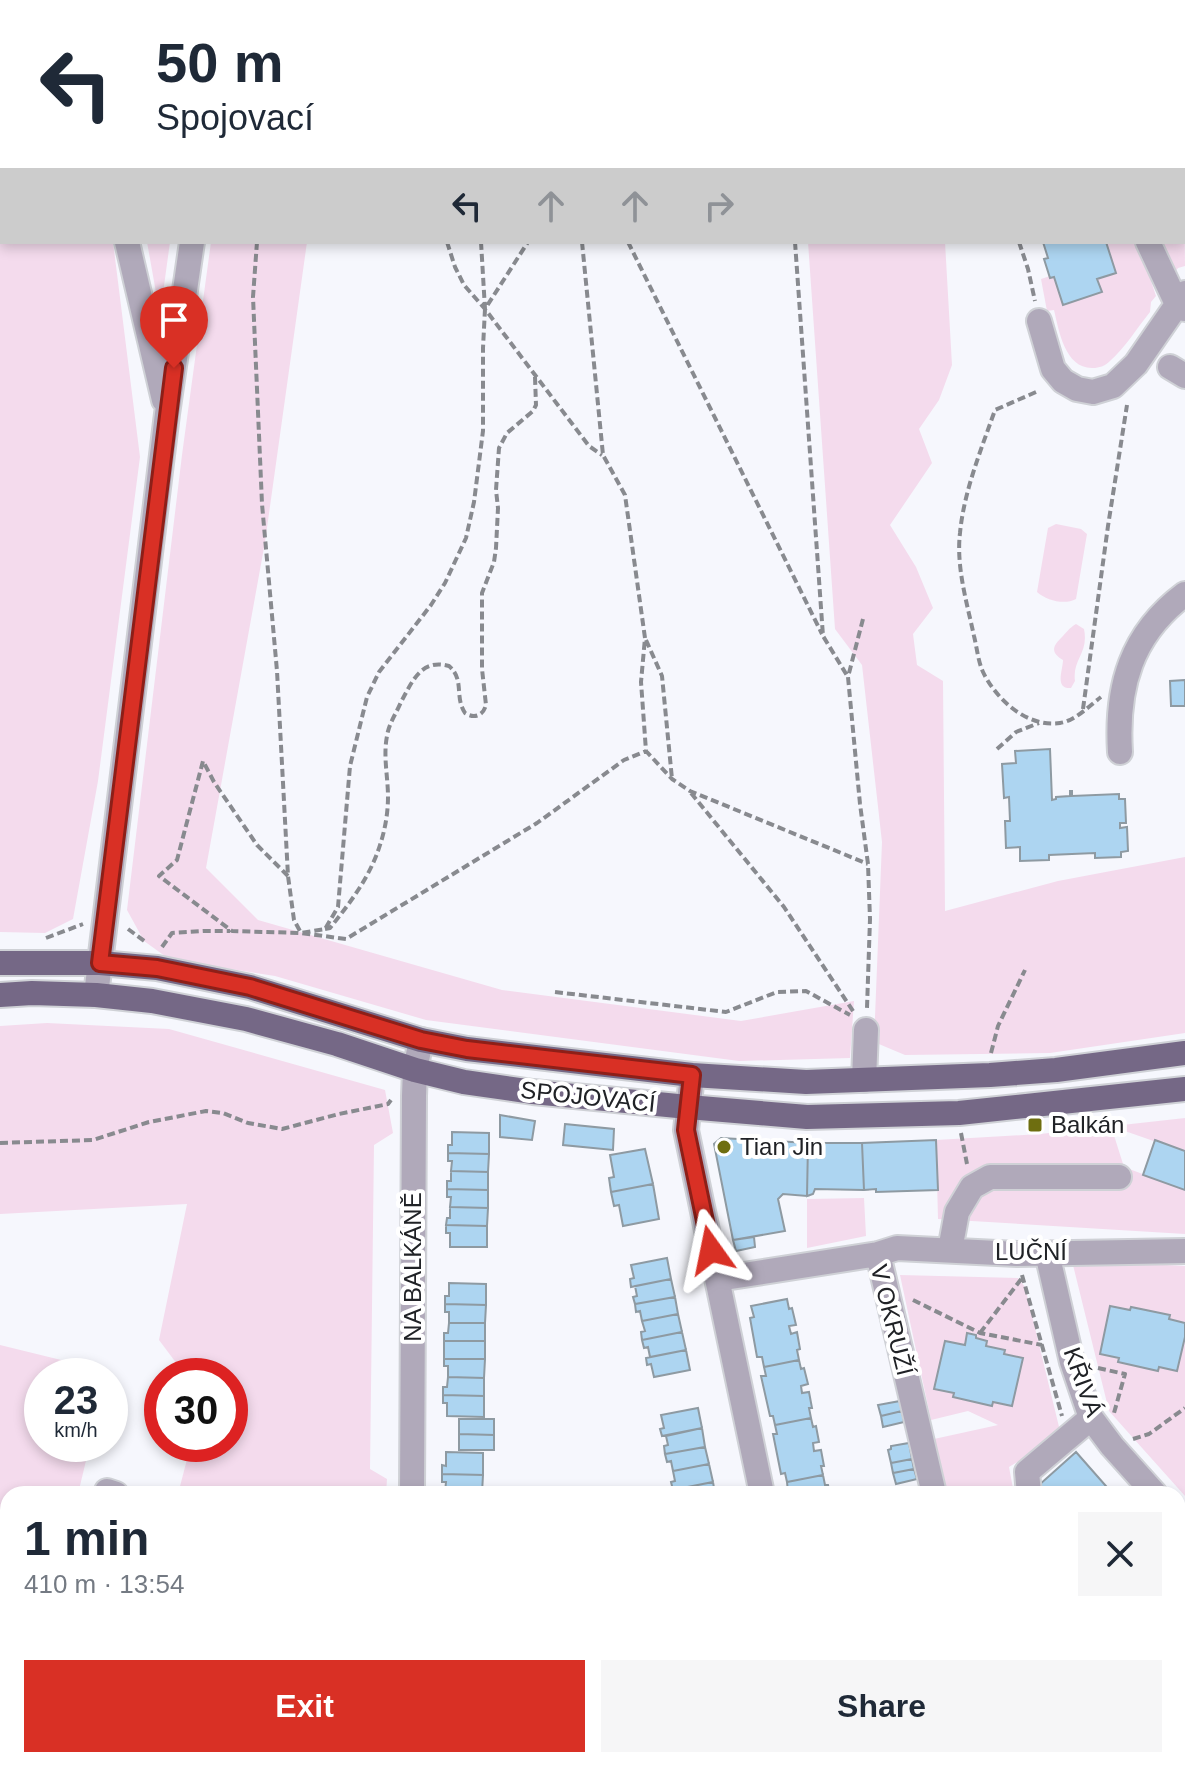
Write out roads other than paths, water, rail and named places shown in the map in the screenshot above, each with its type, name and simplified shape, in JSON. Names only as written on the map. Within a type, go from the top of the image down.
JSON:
[{"type":"main road","name":"SPOJOVACÍ","points":[[0,963],[100,963],[157,968],[250,987],[421,1040],[467,1049],[692,1075],[806,1082],[990,1075],[1056,1070],[1185,1053]]},
{"type":"main road","name":"SPOJOVACÍ","points":[[0,995],[96,995],[152,1001],[246,1019],[464,1082],[533,1092],[807,1117],[959,1113],[1185,1089]]},
{"type":"street","points":[[127,244],[167,414]]},
{"type":"street","points":[[96,995],[167,414],[192,244]]},
{"type":"street","points":[[1039,321],[1053,369],[1063,381],[1077,389],[1093,392],[1113,386],[1136,364],[1182,302],[1149,244]]},
{"type":"street","points":[[1120,752],[1123,684],[1134,654],[1155,620],[1185,594]]},
{"type":"street","points":[[864,1080],[866,1030]]},
{"type":"street","name":"NA BALKÁNĚ","points":[[412,1486],[413,1112],[415,1070],[421,1040]]},
{"type":"street","points":[[692,1075],[686,1130],[760,1486]]},
{"type":"street","points":[[950,1250],[957,1212],[972,1187],[990,1177],[1119,1177]]},
{"type":"street","name":"LUČNÍ","points":[[878,1254],[897,1248],[1017,1254],[1185,1251]]},
{"type":"street","name":"KŘIVÁ","points":[[1047,1253],[1072,1362],[1091,1418],[1148,1486]]},
{"type":"street","name":"V OKRUŽÍ","points":[[718,1279],[878,1254],[932,1486]]},
{"type":"street","points":[[1028,1486],[1027,1472],[1091,1418]]},
{"type":"place","name":"Balkán","points":[[1035,1125]]},
{"type":"place","name":"Tian Jin","points":[[724,1147]]}]
